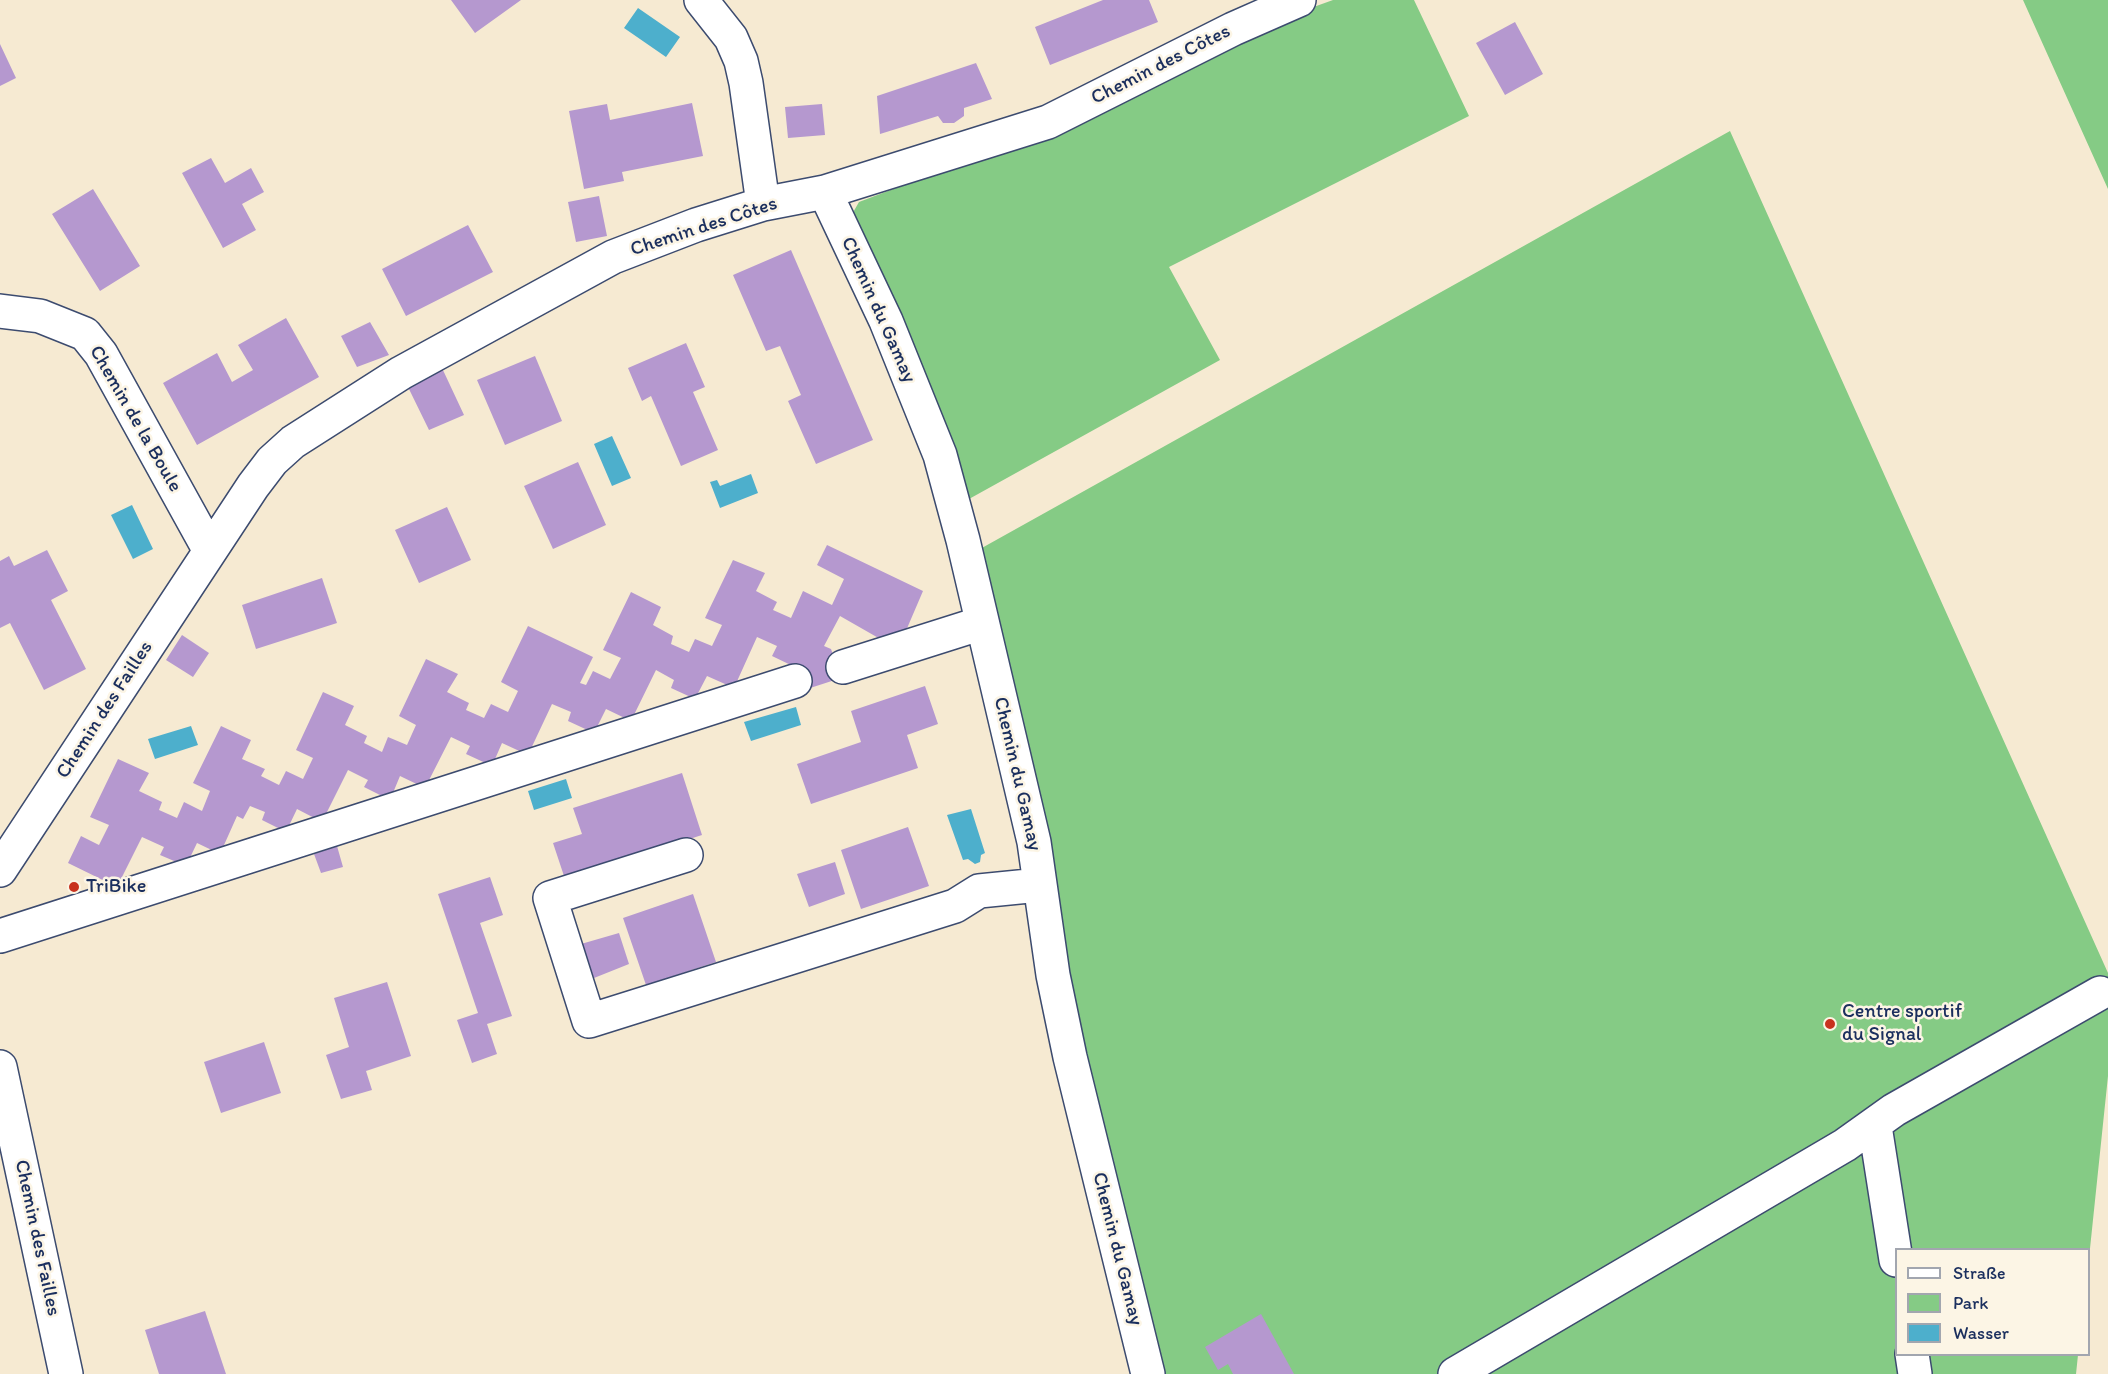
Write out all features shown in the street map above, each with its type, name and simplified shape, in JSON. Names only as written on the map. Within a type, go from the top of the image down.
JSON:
[{"type":"street","points":[[701,0],[731,38],[741,61],[763,204]]},
{"type":"street","name":"Chemin des Côtes","points":[[210,551],[272,461],[293,442],[401,373],[613,257],[696,225],[763,204],[825,192],[1048,122],[1233,29],[1299,0]]},
{"type":"street","name":"Chemin du Gamay","points":[[825,192],[886,321],[940,455],[1032,831],[1039,885],[1070,1057],[1148,1374]]},
{"type":"street","name":"Chemin de la Boule","points":[[0,311],[40,316],[85,334],[101,354],[210,551]]},
{"type":"street","name":"Chemin des Failles","points":[[0,870],[210,551]]},
{"type":"street","points":[[843,667],[982,623]]},
{"type":"street","points":[[0,936],[795,681]]},
{"type":"street","points":[[686,855],[550,897],[589,1021],[955,906],[979,891],[1039,885]]},
{"type":"street","points":[[1455,1374],[1875,1126],[1894,1110],[2100,993]]},
{"type":"street","name":"Chemin des Failles","points":[[0,1067],[66,1374]]},
{"type":"street","points":[[1875,1126],[1895,1254]]},
{"type":"street","points":[[1912,1356],[1915,1374]]},
{"type":"green space","points":[[1333,0],[1414,0],[1469,116],[1169,267],[1220,360],[969,499],[851,216],[859,202],[1049,130],[1236,35]]},
{"type":"green space","points":[[2023,0],[2108,0],[2108,189]]},
{"type":"green space","points":[[1730,131],[2108,973],[2108,1076],[2090,1248],[1895,1248],[1895,1356],[2078,1356],[2076,1374],[1161,1374],[1122,1271],[980,549]]},
{"type":"water","points":[[638,8],[680,37],[666,57],[624,28]]},
{"type":"water","points":[[612,436],[631,478],[612,486],[594,444]]},
{"type":"water","points":[[751,474],[758,493],[720,508],[710,482],[717,480],[720,486]]},
{"type":"water","points":[[132,505],[153,549],[133,559],[111,515]]},
{"type":"water","points":[[796,707],[801,725],[751,741],[744,722]]},
{"type":"water","points":[[191,726],[198,745],[155,759],[148,739]]},
{"type":"water","points":[[566,779],[572,798],[534,810],[528,791]]},
{"type":"water","points":[[971,809],[985,853],[981,855],[980,862],[975,864],[968,859],[963,860],[947,815]]},
{"type":"building","points":[[451,0],[521,0],[475,33]]},
{"type":"building","points":[[1103,0],[1149,0],[1158,22],[1050,65],[1035,27]]},
{"type":"building","points":[[1515,22],[1543,74],[1505,95],[1476,43]]},
{"type":"building","points":[[0,44],[16,78],[0,86]]},
{"type":"building","points":[[976,63],[992,99],[964,108],[964,116],[954,123],[943,123],[938,116],[880,134],[877,96]]},
{"type":"building","points":[[692,103],[703,156],[622,172],[624,181],[584,189],[569,111],[607,104],[610,120]]},
{"type":"building","points":[[822,104],[825,135],[788,138],[785,107]]},
{"type":"building","points":[[211,158],[225,183],[251,168],[264,192],[242,204],[256,230],[223,248],[182,173]]},
{"type":"building","points":[[93,189],[140,266],[100,291],[52,214]]},
{"type":"building","points":[[599,196],[607,236],[576,242],[568,202]]},
{"type":"building","points":[[468,225],[493,272],[406,316],[382,269]]},
{"type":"building","points":[[791,250],[873,440],[816,464],[788,401],[801,395],[780,346],[766,351],[733,275]]},
{"type":"building","points":[[286,318],[319,377],[197,445],[163,383],[217,353],[232,382],[253,370],[238,345]]},
{"type":"building","points":[[370,322],[389,355],[357,367],[341,336]]},
{"type":"building","points":[[686,343],[705,387],[693,392],[718,450],[681,466],[651,396],[642,401],[628,368]]},
{"type":"building","points":[[535,356],[562,421],[505,445],[477,380]]},
{"type":"building","points":[[442,368],[464,415],[429,430],[408,387]]},
{"type":"building","points":[[578,462],[606,525],[553,549],[524,486]]},
{"type":"building","points":[[447,507],[471,560],[419,583],[395,530]]},
{"type":"building","points":[[827,545],[923,591],[905,633],[882,640],[840,616],[824,646],[831,649],[841,678],[804,690],[797,668],[772,656],[777,646],[757,637],[734,688],[707,676],[695,699],[671,688],[674,680],[656,670],[631,721],[606,709],[594,733],[568,721],[571,712],[552,704],[528,755],[502,743],[492,766],[466,754],[470,746],[451,737],[425,788],[400,776],[390,800],[364,787],[368,780],[348,770],[322,822],[297,809],[286,832],[262,820],[265,812],[250,806],[243,819],[237,816],[220,854],[197,843],[186,866],[160,855],[164,847],[142,837],[117,887],[68,863],[81,836],[99,845],[109,825],[90,817],[118,759],[149,773],[139,791],[162,802],[159,810],[177,818],[184,802],[202,811],[210,791],[193,783],[221,726],[251,740],[242,759],[265,769],[261,776],[279,785],[286,771],[303,779],[313,758],[296,750],[323,692],[354,706],[345,725],[367,736],[364,743],[382,752],[388,737],[407,745],[416,725],[399,716],[426,659],[458,674],[447,692],[469,703],[466,710],[484,718],[491,704],[508,712],[518,691],[501,682],[528,626],[593,657],[580,683],[586,685],[593,671],[610,679],[621,658],[603,650],[631,592],[661,607],[653,625],[673,636],[671,644],[689,652],[695,639],[712,646],[722,625],[705,618],[733,560],[765,573],[756,591],[777,602],[773,610],[791,618],[803,591],[832,605],[844,579],[817,565]]},
{"type":"building","points":[[47,550],[68,591],[51,600],[86,669],[44,690],[10,623],[0,628],[0,561],[9,556],[14,566]]},
{"type":"building","points":[[322,578],[337,623],[256,649],[242,605]]},
{"type":"building","points":[[182,635],[209,653],[193,677],[166,660]]},
{"type":"building","points":[[925,686],[938,724],[907,735],[918,768],[811,804],[797,764],[861,742],[851,711]]},
{"type":"building","points":[[682,773],[702,835],[565,879],[553,843],[582,834],[573,808]]},
{"type":"building","points":[[908,827],[929,886],[861,909],[841,850]]},
{"type":"building","points":[[337,846],[343,867],[321,873],[314,854]]},
{"type":"building","points":[[835,862],[845,894],[809,907],[797,874]]},
{"type":"building","points":[[490,877],[503,915],[480,923],[512,1016],[487,1024],[497,1054],[472,1063],[457,1020],[478,1013],[438,894]]},
{"type":"building","points":[[693,894],[716,962],[646,985],[623,918]]},
{"type":"building","points":[[619,933],[629,964],[594,978],[581,944]]},
{"type":"building","points":[[387,982],[411,1056],[366,1071],[372,1090],[341,1099],[326,1055],[349,1047],[334,998]]},
{"type":"building","points":[[264,1042],[281,1093],[221,1113],[204,1062]]},
{"type":"building","points":[[205,1311],[226,1374],[159,1374],[145,1330]]},
{"type":"building","points":[[1261,1314],[1294,1374],[1233,1374],[1228,1364],[1218,1370],[1205,1347]]},
{"type":"place","name":"TriBike","points":[[74,887]]},
{"type":"place","name":"Centre sportif du Signal","points":[[1830,1024]]}]
